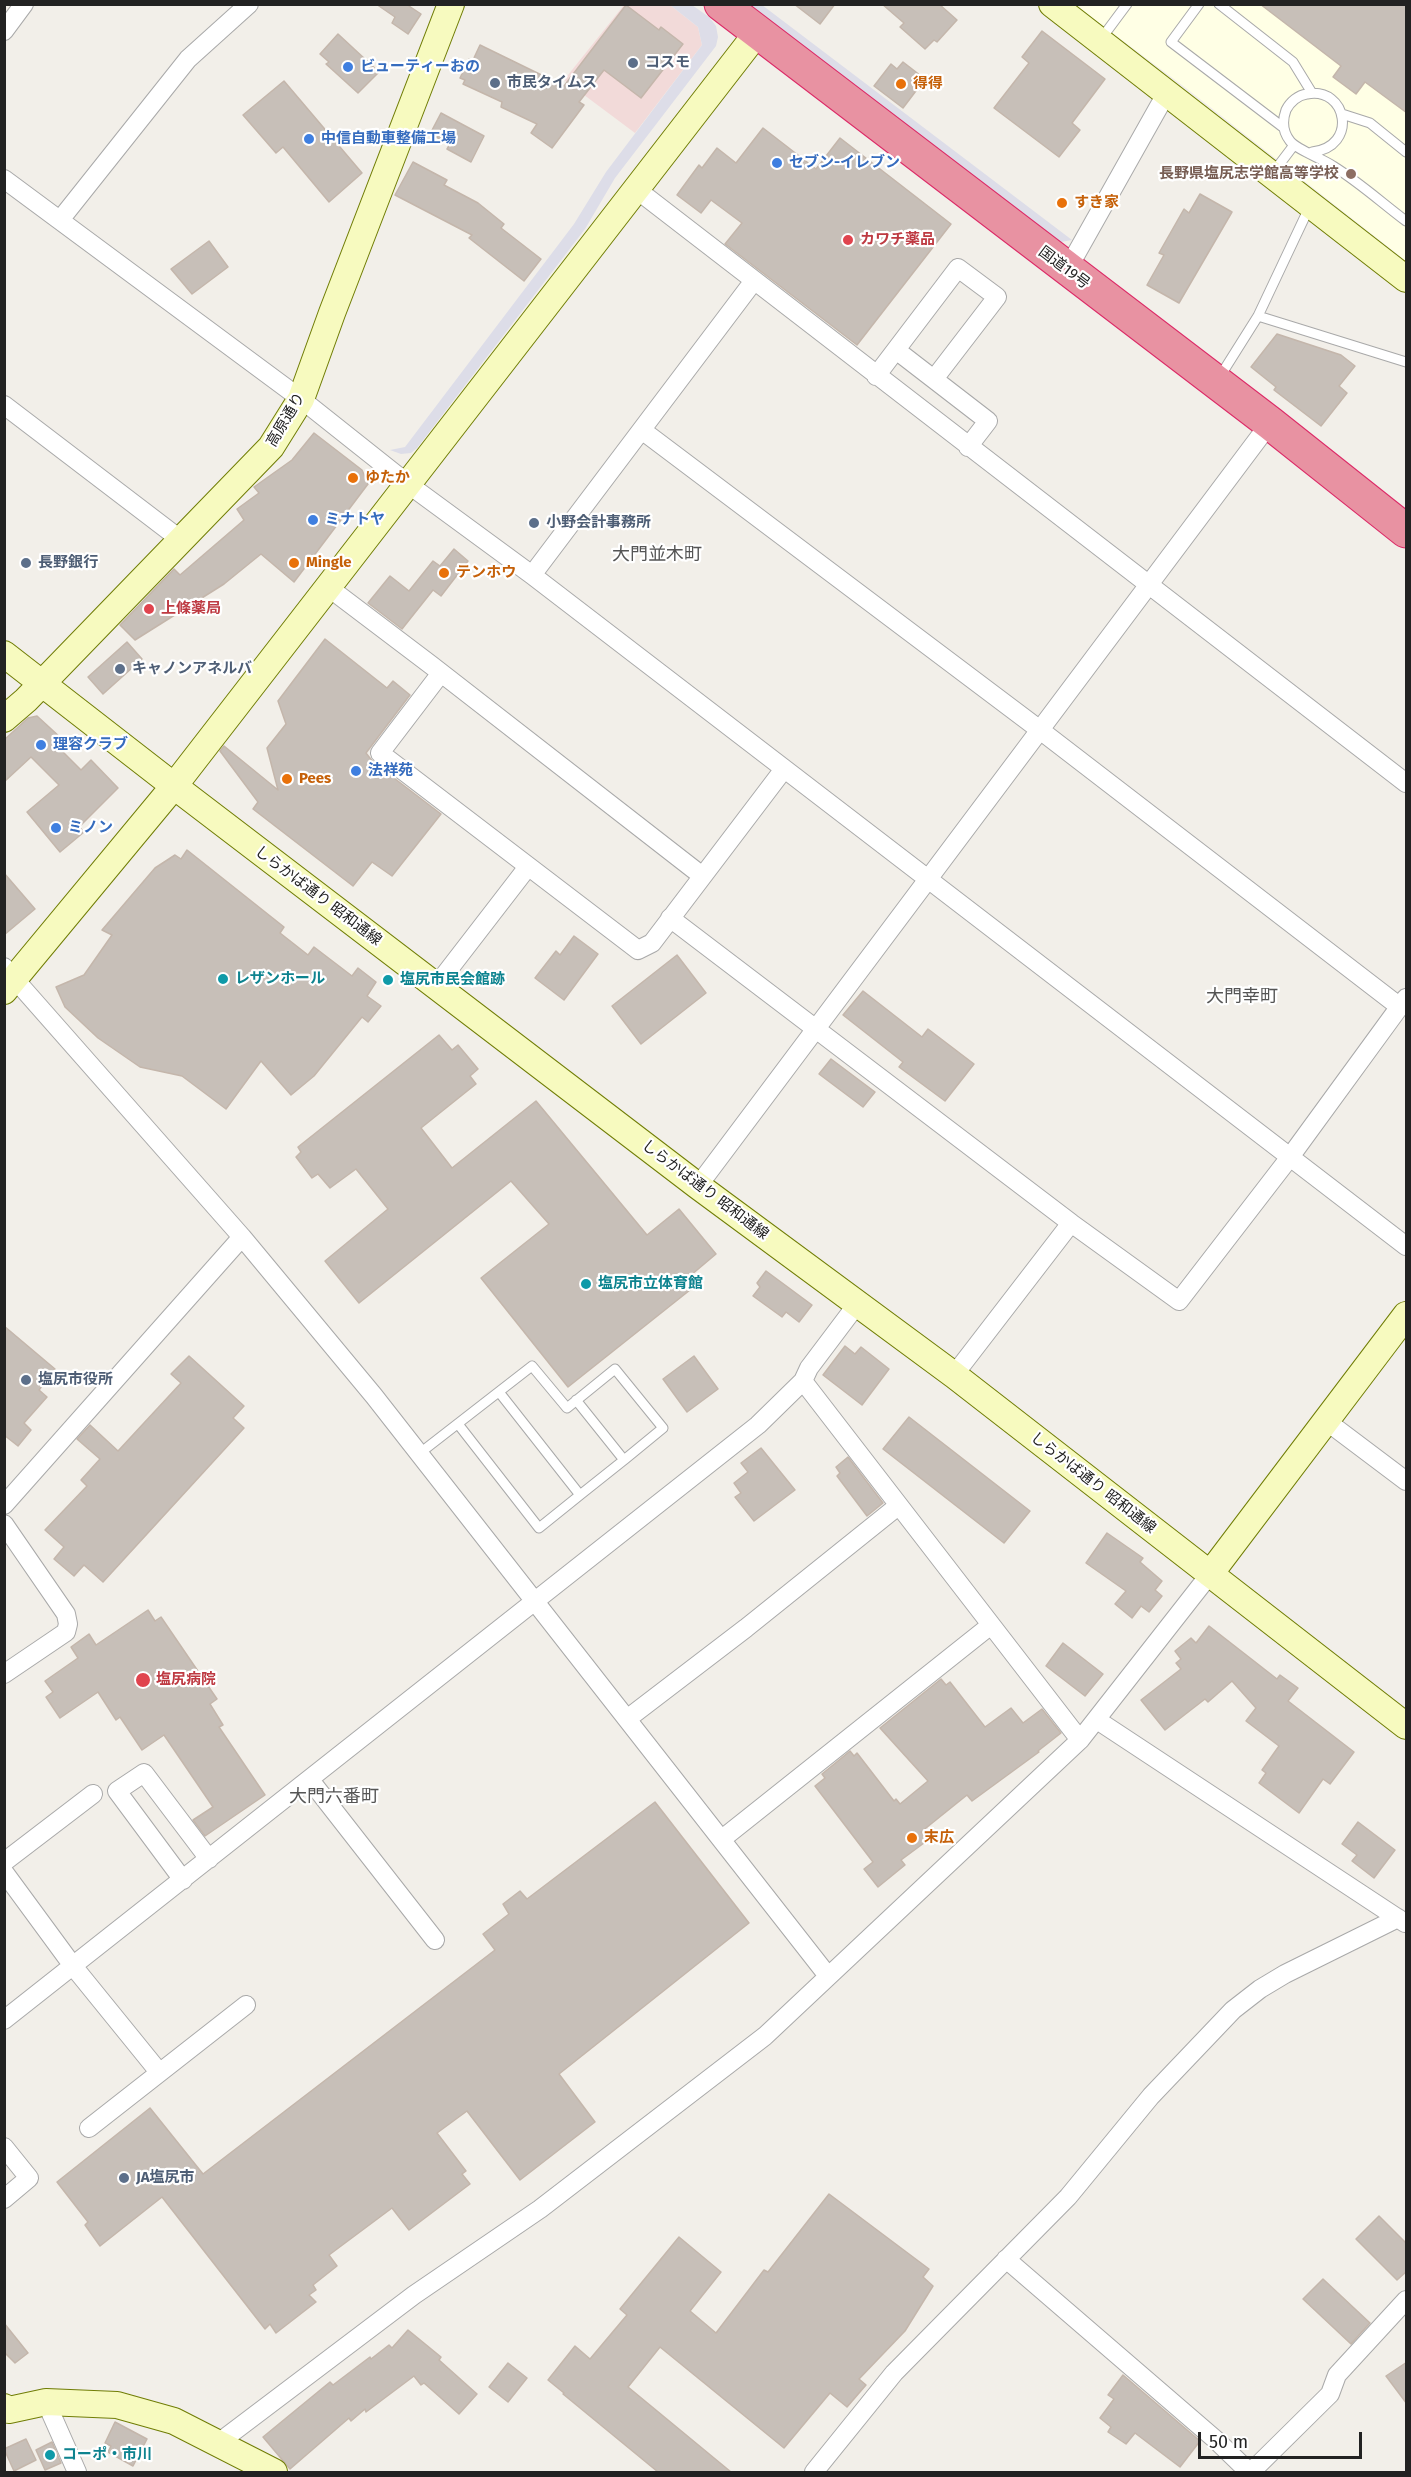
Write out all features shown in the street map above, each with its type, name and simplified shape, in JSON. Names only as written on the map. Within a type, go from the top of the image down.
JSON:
[{"type":"highway","name":"国道19号","points":[[721,4],[1067,270],[1404,523]]},
{"type":"street","points":[[4,31],[24,4]]},
{"type":"street","points":[[60,220],[188,59],[249,4]]},
{"type":"street","points":[[1052,4],[1407,279]]},
{"type":"street","name":"高原通り","points":[[4,719],[42,683],[271,447],[301,399],[448,6]]},
{"type":"street","points":[[757,33],[174,786],[8,979],[242,1237],[420,1453],[828,1976]]},
{"type":"street","points":[[1067,270],[1166,94]]},
{"type":"street","points":[[4,179],[301,399],[408,484],[532,575],[1407,1246]]},
{"type":"street","points":[[636,189],[753,282],[1407,783]]},
{"type":"street","points":[[876,376],[958,268],[998,297],[934,379]]},
{"type":"street","points":[[532,575],[643,431],[753,282]]},
{"type":"street","points":[[896,350],[988,421],[968,447]]},
{"type":"street","points":[[4,405],[181,540]]},
{"type":"street","points":[[698,1186],[1270,423]]},
{"type":"street","points":[[643,431],[1403,1003],[1290,1157],[1179,1301],[1071,1223],[670,918]]},
{"type":"street","points":[[328,587],[701,875]]},
{"type":"street","name":"しらかば通り 昭和通線","points":[[4,654],[698,1186],[954,1375],[1407,1726]]},
{"type":"street","points":[[441,674],[380,753],[638,950],[652,943],[701,875],[784,769]]},
{"type":"street","points":[[436,986],[527,867]]},
{"type":"street","points":[[954,1375],[1071,1223]]},
{"type":"street","points":[[4,1505],[242,1237]]},
{"type":"street","points":[[4,2020],[758,1425],[803,1381],[809,1368],[858,1303]]},
{"type":"street","points":[[217,2444],[414,2295],[550,2202],[765,2036],[1080,1740],[1210,1574],[1407,1315]]},
{"type":"street","points":[[803,1381],[1080,1740]]},
{"type":"street","points":[[1326,1420],[1407,1481]]},
{"type":"street","points":[[627,1719],[898,1506]]},
{"type":"street","points":[[4,1524],[66,1614],[68,1624],[66,1632],[4,1674]]},
{"type":"street","points":[[722,1839],[991,1625]]},
{"type":"street","points":[[1097,1720],[1402,1921]]},
{"type":"street","points":[[183,1880],[117,1791],[144,1773],[209,1859]]},
{"type":"street","points":[[310,1780],[435,1940]]},
{"type":"street","points":[[4,1862],[93,1794]]},
{"type":"street","points":[[4,1872],[73,1966],[159,2072]]},
{"type":"street","points":[[814,2472],[894,2373],[1068,2197],[1151,2096],[1233,2010],[1260,1989],[1285,1974],[1402,1921]]},
{"type":"street","points":[[89,2128],[246,2005]]},
{"type":"street","points":[[4,2147],[29,2178],[4,2199]]},
{"type":"street","points":[[1006,2259],[1198,2424],[1250,2472],[1330,2394],[1337,2375],[1407,2301]]},
{"type":"street","points":[[46,2402],[77,2472]]},
{"type":"street","points":[[6,2410],[46,2402],[117,2405],[174,2421],[274,2472]]},
{"type":"lane","points":[[1100,41],[1127,4]]},
{"type":"lane","points":[[1199,4],[1171,42],[1284,128],[1294,146],[1312,152],[1335,167],[1407,221]]},
{"type":"lane","points":[[1219,4],[1293,62],[1312,93]]},
{"type":"lane","points":[[1284,128],[1287,108],[1302,95],[1312,93],[1331,99],[1342,114],[1343,123],[1336,141],[1330,147],[1312,152]]},
{"type":"lane","points":[[1342,114],[1370,123],[1407,152]]},
{"type":"lane","points":[[1272,174],[1294,146]]},
{"type":"lane","points":[[1216,382],[1229,365],[1258,316],[1303,217],[1311,205]]},
{"type":"lane","points":[[1258,316],[1407,362]]},
{"type":"lane","points":[[420,1453],[532,1366],[567,1408],[615,1370],[663,1428],[539,1528],[458,1424]]},
{"type":"lane","points":[[499,1392],[580,1495]]},
{"type":"lane","points":[[576,1400],[624,1460]]},
{"type":"shaded area","name":"コスモ","points":[[624,5],[670,5],[698,27],[702,45],[635,133],[564,80]]},
{"type":"shaded area","points":[[670,5],[692,5],[709,17],[716,26],[718,37],[716,46],[615,178],[585,229],[417,448],[411,453],[401,454],[390,450],[405,447],[574,224],[606,172],[702,45],[698,27]]},
{"type":"shaded area","points":[[749,5],[762,5],[1072,240],[1061,242]]},
{"type":"shaded area","name":"長野県塩尻志学館高等学校","points":[[1075,5],[1406,5],[1406,261],[1186,88]]},
{"type":"building","points":[[376,4],[406,4],[421,14],[408,34],[392,23],[395,17]]},
{"type":"building","points":[[794,4],[835,4],[820,24]]},
{"type":"building","points":[[882,4],[939,4],[957,20],[937,42],[934,40],[925,49],[900,27],[904,23]]},
{"type":"building","points":[[1260,4],[1407,4],[1407,113],[1365,82],[1356,94],[1333,77],[1341,66]]},
{"type":"building","points":[[626,5],[659,30],[661,27],[683,44],[641,98],[604,70],[579,102],[584,105],[552,148],[531,133],[537,124],[501,107],[502,102],[463,84],[465,80],[460,78],[469,59],[473,60],[480,45],[564,86]]},
{"type":"building","points":[[1042,31],[1105,79],[1072,123],[1080,130],[1059,157],[994,108],[1029,63],[1022,57]]},
{"type":"building","points":[[338,34],[379,72],[358,93],[326,64],[329,62],[320,54]]},
{"type":"building","points":[[903,62],[925,79],[903,108],[874,86],[891,64],[897,69]]},
{"type":"building","points":[[284,81],[362,173],[329,202],[283,147],[276,153],[243,115]]},
{"type":"building","points":[[441,113],[484,136],[471,162],[447,149],[450,144],[430,134]]},
{"type":"building","points":[[763,128],[816,169],[840,138],[951,224],[857,345],[725,244],[742,223],[711,200],[701,213],[677,195],[699,165],[702,168],[717,148],[736,163]]},
{"type":"building","points":[[413,162],[447,180],[444,185],[478,203],[504,224],[501,228],[541,259],[524,281],[469,238],[472,235],[395,195]]},
{"type":"building","points":[[1200,194],[1232,212],[1179,303],[1147,285],[1164,255],[1159,253],[1184,209],[1189,213]]},
{"type":"building","points":[[209,241],[228,267],[192,294],[171,269]]},
{"type":"building","points":[[1277,334],[1341,355],[1355,366],[1339,386],[1347,393],[1321,426],[1274,390],[1276,387],[1251,367]]},
{"type":"building","points":[[314,433],[362,470],[368,484],[294,582],[261,554],[224,584],[135,640],[120,625],[174,569],[180,575],[244,520],[237,509],[259,493],[254,487],[292,460]]},
{"type":"building","points":[[454,549],[468,561],[441,596],[433,590],[402,629],[368,603],[390,576],[409,591],[433,561],[440,566]]},
{"type":"building","points":[[325,639],[387,688],[393,681],[410,695],[366,753],[373,762],[441,814],[392,876],[372,862],[353,886],[253,809],[258,802],[220,751],[224,746],[278,790],[267,748],[286,724],[278,701]]},
{"type":"building","points":[[127,642],[142,659],[103,694],[88,677]]},
{"type":"building","points":[[37,716],[61,738],[55,744],[81,770],[91,760],[118,788],[79,827],[84,832],[60,852],[27,812],[59,785],[31,757],[4,782],[4,740],[28,718]]},
{"type":"building","name":"レザンホール","points":[[187,850],[284,927],[280,933],[308,955],[314,947],[352,976],[358,968],[376,982],[367,996],[381,1006],[368,1022],[362,1017],[314,1076],[291,1095],[261,1061],[226,1109],[182,1076],[140,1067],[98,1038],[65,1007],[56,987],[84,975],[112,935],[102,930],[155,868],[175,855],[181,859]]},
{"type":"building","points":[[4,873],[35,909],[4,935]]},
{"type":"building","points":[[574,936],[598,954],[564,1000],[535,978],[556,951],[560,955]]},
{"type":"building","points":[[677,955],[706,993],[641,1044],[612,1006]]},
{"type":"building","points":[[863,991],[922,1037],[928,1029],[974,1064],[945,1101],[899,1067],[903,1062],[843,1015]]},
{"type":"building","points":[[439,1035],[452,1050],[458,1045],[478,1069],[470,1076],[476,1084],[421,1128],[452,1168],[536,1101],[647,1235],[679,1209],[716,1254],[684,1281],[690,1290],[568,1387],[481,1278],[549,1224],[511,1181],[359,1303],[325,1261],[388,1209],[356,1169],[330,1188],[318,1174],[312,1178],[296,1157],[301,1152],[298,1147]]},
{"type":"building","points":[[831,1059],[875,1092],[863,1107],[819,1074]]},
{"type":"building","points":[[766,1271],[812,1305],[799,1322],[786,1312],[782,1317],[753,1296],[760,1287],[757,1283]]},
{"type":"building","name":"塩尻市役所","points":[[4,1326],[55,1369],[39,1390],[47,1397],[24,1423],[31,1430],[18,1446],[4,1435]]},
{"type":"building","points":[[845,1346],[855,1354],[861,1347],[889,1369],[862,1405],[823,1375]]},
{"type":"building","points":[[189,1356],[244,1406],[233,1418],[244,1428],[103,1582],[84,1565],[74,1576],[54,1559],[64,1547],[45,1530],[87,1486],[81,1480],[100,1459],[77,1439],[90,1425],[118,1451],[181,1383],[171,1374]]},
{"type":"building","points":[[694,1356],[718,1389],[687,1412],[663,1379]]},
{"type":"building","points":[[909,1417],[1030,1511],[1004,1543],[883,1449]]},
{"type":"building","points":[[761,1448],[795,1490],[754,1521],[735,1497],[741,1493],[734,1483],[748,1472],[741,1463]]},
{"type":"building","points":[[848,1457],[883,1503],[867,1516],[837,1476],[840,1473],[836,1467]]},
{"type":"building","points":[[1107,1533],[1143,1558],[1140,1562],[1162,1581],[1155,1590],[1162,1596],[1149,1612],[1141,1606],[1132,1618],[1115,1604],[1126,1591],[1086,1563]]},
{"type":"building","points":[[148,1610],[155,1621],[161,1617],[217,1699],[210,1704],[223,1725],[219,1727],[265,1795],[205,1836],[193,1820],[213,1807],[164,1735],[142,1750],[120,1717],[116,1720],[98,1692],[60,1718],[46,1697],[53,1692],[45,1681],[78,1658],[71,1647],[89,1634],[96,1645]]},
{"type":"building","points":[[1209,1626],[1277,1679],[1280,1675],[1298,1688],[1288,1701],[1354,1752],[1330,1784],[1323,1779],[1299,1813],[1259,1783],[1266,1773],[1262,1770],[1279,1746],[1246,1721],[1256,1708],[1232,1681],[1208,1702],[1205,1699],[1165,1730],[1141,1700],[1181,1669],[1176,1663],[1181,1659],[1175,1651],[1191,1638],[1196,1643]]},
{"type":"building","points":[[1063,1643],[1103,1674],[1085,1696],[1046,1666]]},
{"type":"building","points":[[941,1679],[946,1685],[950,1682],[985,1727],[1011,1708],[1023,1723],[1042,1709],[1061,1733],[972,1801],[967,1795],[921,1832],[928,1840],[901,1860],[905,1865],[878,1887],[864,1869],[873,1862],[815,1786],[825,1778],[822,1774],[850,1751],[854,1756],[857,1753],[894,1801],[896,1799],[900,1804],[928,1781],[880,1728]]},
{"type":"building","points":[[655,1802],[749,1923],[559,2074],[595,2122],[520,2180],[467,2111],[437,2133],[466,2171],[462,2174],[470,2184],[409,2230],[392,2208],[329,2255],[337,2266],[313,2285],[316,2290],[309,2295],[316,2302],[276,2333],[270,2324],[265,2329],[162,2197],[100,2246],[85,2225],[88,2222],[57,2182],[150,2108],[203,2174],[495,1950],[483,1934],[509,1914],[503,1904],[520,1891],[527,1899]]},
{"type":"building","points":[[1358,1822],[1395,1850],[1374,1878],[1352,1861],[1357,1855],[1342,1844]]},
{"type":"building","points":[[829,2194],[929,2269],[923,2277],[933,2286],[905,2331],[859,2379],[866,2385],[847,2407],[830,2393],[784,2448],[660,2347],[628,2387],[731,2472],[658,2472],[548,2380],[575,2346],[590,2359],[627,2315],[620,2309],[679,2237],[721,2272],[690,2311],[716,2333],[764,2270],[768,2272]]},
{"type":"building","points":[[1379,2216],[1407,2244],[1407,2271],[1397,2280],[1356,2239]]},
{"type":"building","points":[[1323,2279],[1370,2323],[1351,2344],[1303,2299]]},
{"type":"building","points":[[4,2323],[28,2353],[15,2363],[4,2352]]},
{"type":"building","points":[[408,2330],[441,2357],[439,2360],[477,2394],[459,2414],[424,2383],[421,2385],[414,2376],[366,2412],[365,2409],[351,2421],[349,2418],[290,2469],[263,2437],[330,2382],[333,2385],[389,2345],[392,2348]]},
{"type":"building","points":[[1407,2362],[1407,2404],[1386,2376]]},
{"type":"building","points":[[508,2363],[527,2378],[508,2402],[489,2387]]},
{"type":"building","points":[[1123,2375],[1200,2441],[1180,2467],[1135,2433],[1126,2444],[1108,2432],[1111,2427],[1100,2418],[1114,2399],[1108,2395]]},
{"type":"building","points":[[115,2422],[147,2439],[133,2466],[108,2452],[111,2446],[105,2443]]},
{"type":"building","points":[[26,2439],[36,2460],[14,2471],[4,2449]]},
{"type":"building","name":"コーポ・市川","points":[[52,2442],[61,2463],[45,2470],[36,2450]]},
{"type":"place","name":"コスモ","points":[[633,63]]},
{"type":"place","name":"ビューティーおの","points":[[348,67]]},
{"type":"place","name":"市民タイムス","points":[[495,83]]},
{"type":"place","name":"得得","points":[[901,84]]},
{"type":"place","name":"中信自動車整備工場","points":[[309,139]]},
{"type":"place","name":"セブン-イレブン","points":[[777,163]]},
{"type":"place","name":"長野県塩尻志学館高等学校","points":[[1351,174]]},
{"type":"place","name":"すき家","points":[[1062,203]]},
{"type":"place","name":"カワチ薬品","points":[[848,240]]},
{"type":"place","name":"ゆたか","points":[[353,478]]},
{"type":"place","name":"ミナトヤ","points":[[313,520]]},
{"type":"place","name":"小野会計事務所","points":[[534,523]]},
{"type":"place","name":"長野銀行","points":[[26,563]]},
{"type":"place","name":"Mingle","points":[[294,563]]},
{"type":"place","name":"テンホウ","points":[[444,573]]},
{"type":"place","name":"上條薬局","points":[[149,609]]},
{"type":"place","name":"キャノンアネルバ","points":[[120,669]]},
{"type":"place","name":"理容クラブ","points":[[41,745]]},
{"type":"place","name":"法祥苑","points":[[356,771]]},
{"type":"place","name":"Pees","points":[[287,779]]},
{"type":"place","name":"ミノン","points":[[56,828]]},
{"type":"place","name":"レザンホール","points":[[223,979]]},
{"type":"place","name":"塩尻市民会館跡","points":[[388,980]]},
{"type":"place","name":"塩尻市立体育館","points":[[586,1284]]},
{"type":"place","name":"塩尻市役所","points":[[26,1380]]},
{"type":"place","name":"塩尻病院","points":[[143,1680]]},
{"type":"place","name":"末広","points":[[912,1838]]},
{"type":"place","name":"JA塩尻市","points":[[124,2178]]},
{"type":"place","name":"コーポ・市川","points":[[50,2455]]},
{"type":"district","name":"大門並木町","points":[[657,555]]},
{"type":"district","name":"大門幸町","points":[[1242,997]]},
{"type":"district","name":"大門六番町","points":[[334,1797]]}]
